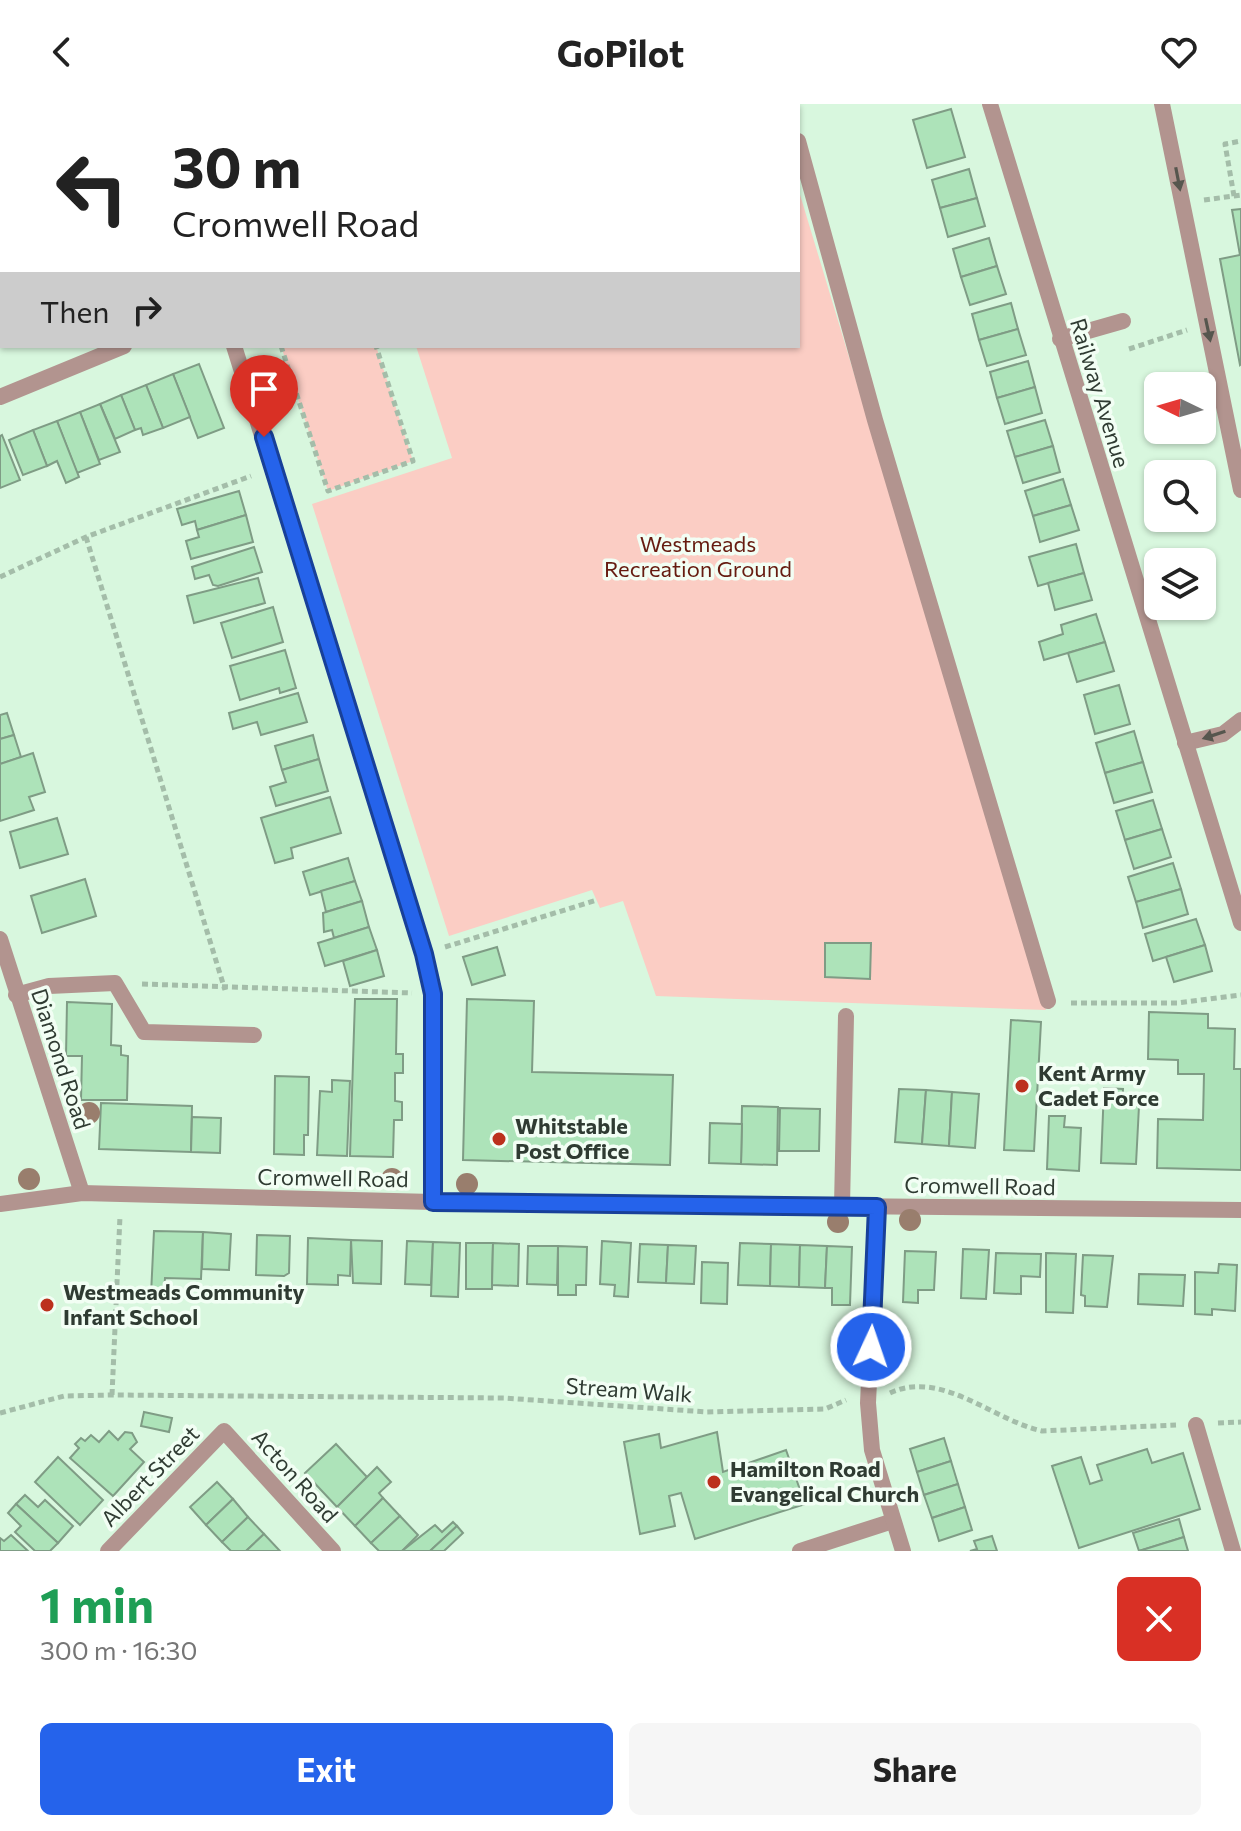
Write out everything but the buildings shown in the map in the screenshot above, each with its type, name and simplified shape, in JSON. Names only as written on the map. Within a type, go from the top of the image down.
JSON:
[{"type":"street","name":"Railway Avenue","points":[[990,104],[1241,923]]},
{"type":"street","points":[[1162,104],[1241,490]]},
{"type":"street","points":[[800,148],[875,420],[1048,1001]]},
{"type":"street","points":[[1060,339],[1123,321]]},
{"type":"street","points":[[0,397],[119,348]]},
{"type":"street","points":[[235,348],[424,954],[433,994],[433,1202]]},
{"type":"street","points":[[1185,743],[1223,734],[1241,720]]},
{"type":"street","name":"Diamond Road","points":[[0,939],[82,1193]]},
{"type":"street","points":[[16,995],[49,986],[115,983],[144,1032],[254,1035]]},
{"type":"street","points":[[842,1206],[846,1016]]},
{"type":"street","name":"Cromwell Road","points":[[0,1204],[82,1193],[433,1202],[1241,1210]]},
{"type":"street","points":[[877,1207],[868,1403],[872,1450],[903,1551]]},
{"type":"street","points":[[1196,1425],[1233,1551]]},
{"type":"street","name":"Albert Street","points":[[108,1551],[224,1431]]},
{"type":"street","name":"Acton Road","points":[[224,1431],[333,1551]]},
{"type":"street","points":[[800,1551],[893,1521]]},
{"type":"path","points":[[1183,203],[1238,196],[1225,144],[1241,141]]},
{"type":"path","points":[[1129,349],[1207,324]]},
{"type":"path","points":[[282,348],[328,491],[413,461],[377,348]]},
{"type":"path","points":[[0,577],[86,537],[273,468]]},
{"type":"path","points":[[86,537],[225,990]]},
{"type":"path","points":[[424,954],[597,900]]},
{"type":"path","points":[[115,983],[225,990],[433,994]]},
{"type":"path","points":[[1048,1001],[1177,1003],[1241,995]]},
{"type":"path","points":[[112,1395],[120,1195]]},
{"type":"path","name":"Stream Walk","points":[[0,1413],[64,1396],[112,1395],[504,1398],[707,1412],[825,1409],[841,1400],[868,1403],[910,1383],[950,1391],[1021,1426],[1042,1431],[1241,1422]]},
{"type":"green space","name":"Westmeads Recreation Ground","points":[[800,195],[1046,1010],[656,996],[623,901],[600,908],[592,890],[449,936],[312,504],[452,458],[417,348],[800,348]]},
{"type":"green space","points":[[282,348],[377,348],[413,461],[328,491]]},
{"type":"place","name":"Kent Army Cadet Force","points":[[1022,1086]]},
{"type":"place","name":"Whitstable Post Office","points":[[499,1139]]},
{"type":"place","name":"Westmeads Community Infant School","points":[[47,1305]]},
{"type":"place","name":"Hamilton Road Evangelical Church","points":[[714,1482]]},
{"type":"route","points":[[264,437],[424,954],[433,994],[433,1202],[877,1207],[871,1347]]}]
